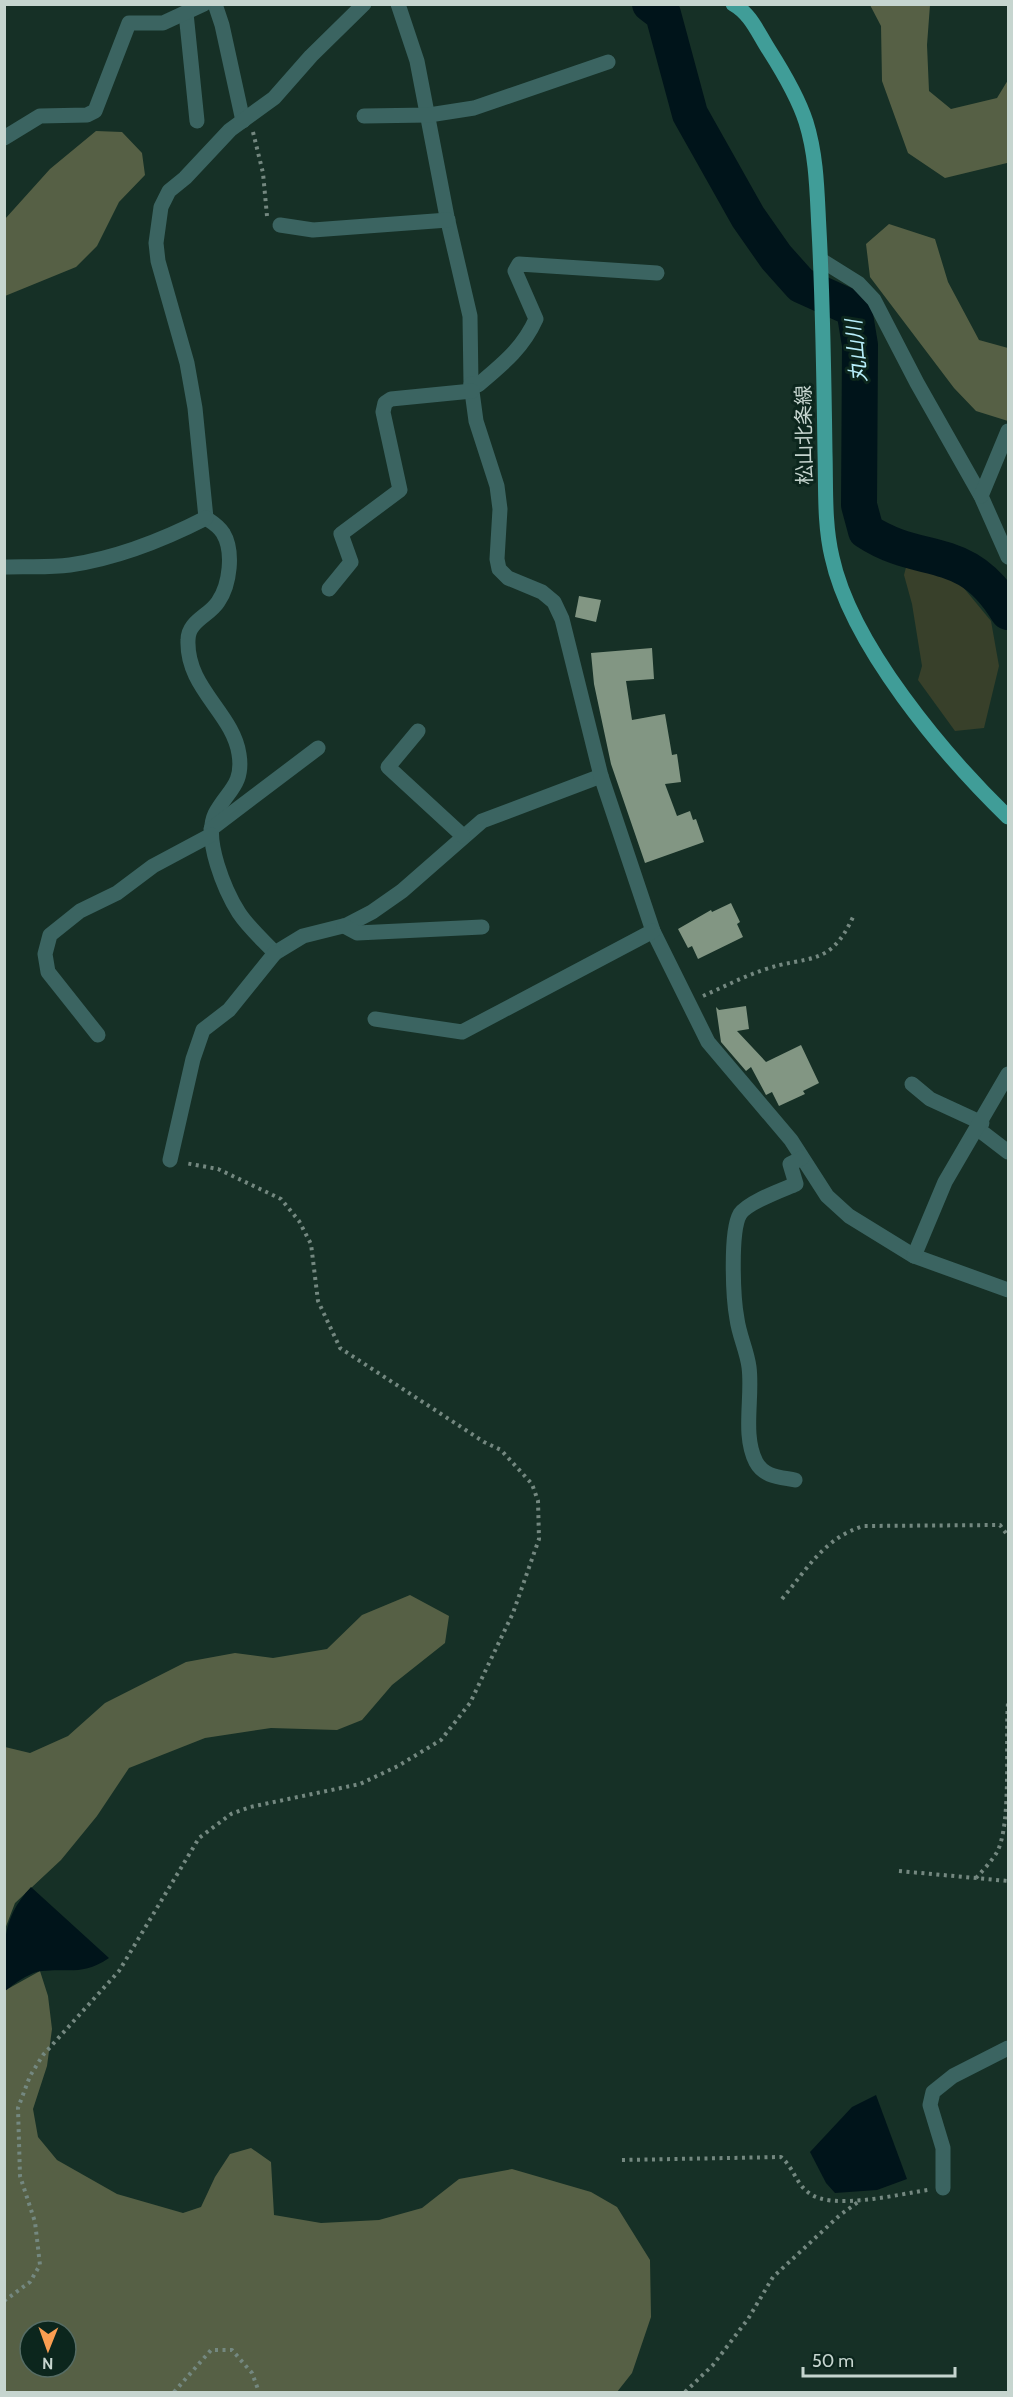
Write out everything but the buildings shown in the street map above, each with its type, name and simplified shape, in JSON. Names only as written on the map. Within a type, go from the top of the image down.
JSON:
[{"type":"main road","name":"松山北条線","points":[[744,7],[777,63],[806,121],[815,168],[821,261],[823,370],[832,557],[847,601],[871,652],[903,697],[983,792],[1008,817]]},
{"type":"street","points":[[4,138],[40,116],[87,115],[95,111],[129,23],[164,23],[204,4]]},
{"type":"street","points":[[215,4],[246,119]]},
{"type":"street","points":[[275,953],[253,932],[230,897],[211,843],[215,814],[234,789],[240,774],[235,738],[203,693],[188,650],[188,637],[193,624],[218,603],[229,570],[224,534],[206,518],[195,408],[187,363],[158,261],[158,224],[160,207],[169,191],[246,119],[274,98],[311,56],[364,4]]},
{"type":"street","points":[[398,4],[417,61],[448,220],[470,316],[472,388],[476,421],[497,486],[500,509],[497,559],[499,569],[508,578],[542,592],[554,602],[562,619],[601,776],[653,931],[708,1042],[791,1140],[827,1196],[849,1216],[914,1256],[1008,1290]]},
{"type":"street","points":[[186,13],[197,121]]},
{"type":"street","points":[[364,116],[429,115],[474,108],[608,63]]},
{"type":"street","points":[[280,225],[313,230],[448,220]]},
{"type":"street","points":[[821,261],[858,283],[874,300],[917,383],[981,496],[1008,557]]},
{"type":"street","points":[[329,589],[351,562],[341,534],[400,490],[383,412],[385,403],[391,399],[472,388],[512,357],[536,319],[515,271],[519,264],[657,273]]},
{"type":"street","points":[[981,496],[1004,456],[1008,431]]},
{"type":"street","points":[[4,567],[69,565],[100,559],[150,544],[206,518]]},
{"type":"street","points":[[418,731],[388,767],[463,836]]},
{"type":"street","points":[[98,1035],[48,972],[45,954],[50,935],[80,911],[117,893],[153,866],[211,832],[318,748]]},
{"type":"street","points":[[170,1160],[193,1059],[202,1030],[229,1010],[275,953],[303,936],[344,926],[372,912],[402,891],[482,821],[601,776]]},
{"type":"street","points":[[344,926],[357,933],[483,927]]},
{"type":"street","points":[[375,1019],[462,1032],[653,931]]},
{"type":"street","points":[[914,1256],[945,1182],[980,1126],[1008,1074]]},
{"type":"street","points":[[912,1084],[930,1099],[980,1126],[1008,1152]]},
{"type":"street","points":[[795,1480],[766,1474],[757,1464],[750,1445],[749,1365],[737,1320],[733,1286],[735,1230],[740,1215],[748,1207],[796,1184],[790,1164],[802,1158]]},
{"type":"street","points":[[943,2188],[943,2148],[930,2105],[933,2092],[953,2076],[1008,2048]]},
{"type":"path","points":[[246,119],[263,173],[268,222],[280,225]]},
{"type":"path","points":[[689,1002],[765,969],[812,960],[831,950],[844,937],[853,917]]},
{"type":"path","points":[[4,2301],[30,2282],[40,2265],[35,2222],[21,2176],[18,2108],[30,2076],[43,2055],[119,1971],[199,1838],[231,1814],[250,1807],[360,1784],[398,1767],[441,1740],[470,1703],[513,1612],[539,1539],[538,1501],[532,1484],[501,1450],[484,1442],[340,1348],[318,1301],[311,1244],[299,1221],[281,1200],[218,1169],[170,1160]]},
{"type":"path","points":[[782,1599],[832,1539],[864,1526],[1000,1525],[1008,1536]]},
{"type":"path","points":[[976,1878],[997,1853],[1002,1838],[1005,1818],[1008,1703]]},
{"type":"path","points":[[899,1871],[1008,1881]]},
{"type":"path","points":[[622,2160],[781,2157],[791,2165],[800,2186],[814,2198],[831,2201],[943,2188]]},
{"type":"path","points":[[685,2392],[713,2365],[748,2319],[773,2277],[840,2215],[862,2199]]},
{"type":"path","points":[[174,2392],[211,2350],[232,2350],[252,2373],[259,2392]]},
{"type":"green space","points":[[870,5],[930,5],[927,45],[929,91],[951,109],[997,98],[1008,80],[1007,163],[945,178],[908,153],[882,81],[881,26]]},
{"type":"green space","points":[[96,131],[122,132],[142,153],[145,175],[119,202],[97,246],[76,267],[5,296],[5,219],[50,169]]},
{"type":"green space","points":[[889,224],[935,239],[948,282],[979,340],[1008,348],[1008,421],[976,411],[954,388],[870,277],[866,244]]},
{"type":"green space","points":[[910,552],[958,581],[991,621],[999,666],[984,728],[955,731],[918,680],[922,666],[912,604],[904,575]]},
{"type":"green space","points":[[410,1595],[449,1616],[445,1643],[392,1685],[362,1720],[337,1730],[271,1728],[205,1738],[129,1768],[97,1816],[61,1860],[15,1903],[5,1929],[5,1747],[30,1753],[68,1736],[105,1703],[186,1662],[235,1653],[273,1658],[327,1649],[362,1615]]},
{"type":"green space","points":[[40,1971],[48,1996],[52,2029],[47,2066],[33,2109],[38,2137],[57,2160],[117,2194],[183,2213],[201,2207],[215,2177],[230,2154],[251,2148],[271,2162],[274,2215],[321,2223],[379,2220],[422,2208],[459,2179],[512,2169],[591,2192],[617,2207],[650,2260],[651,2317],[632,2373],[617,2392],[5,2392],[4,1991]]},
{"type":"shaded area","points":[[31,1887],[109,1958],[100,1964],[83,1969],[37,1972],[5,1991],[4,1961],[9,1923],[21,1899]]},
{"type":"shaded area","points":[[876,2095],[907,2179],[877,2190],[835,2193],[826,2183],[810,2152],[852,2107]]},
{"type":"waterway","name":"丸山川","points":[[650,4],[663,14],[690,114],[748,217],[776,257],[801,285],[854,309],[860,345],[859,505],[866,531],[886,542],[959,565],[976,575],[992,590],[1008,612]]}]
